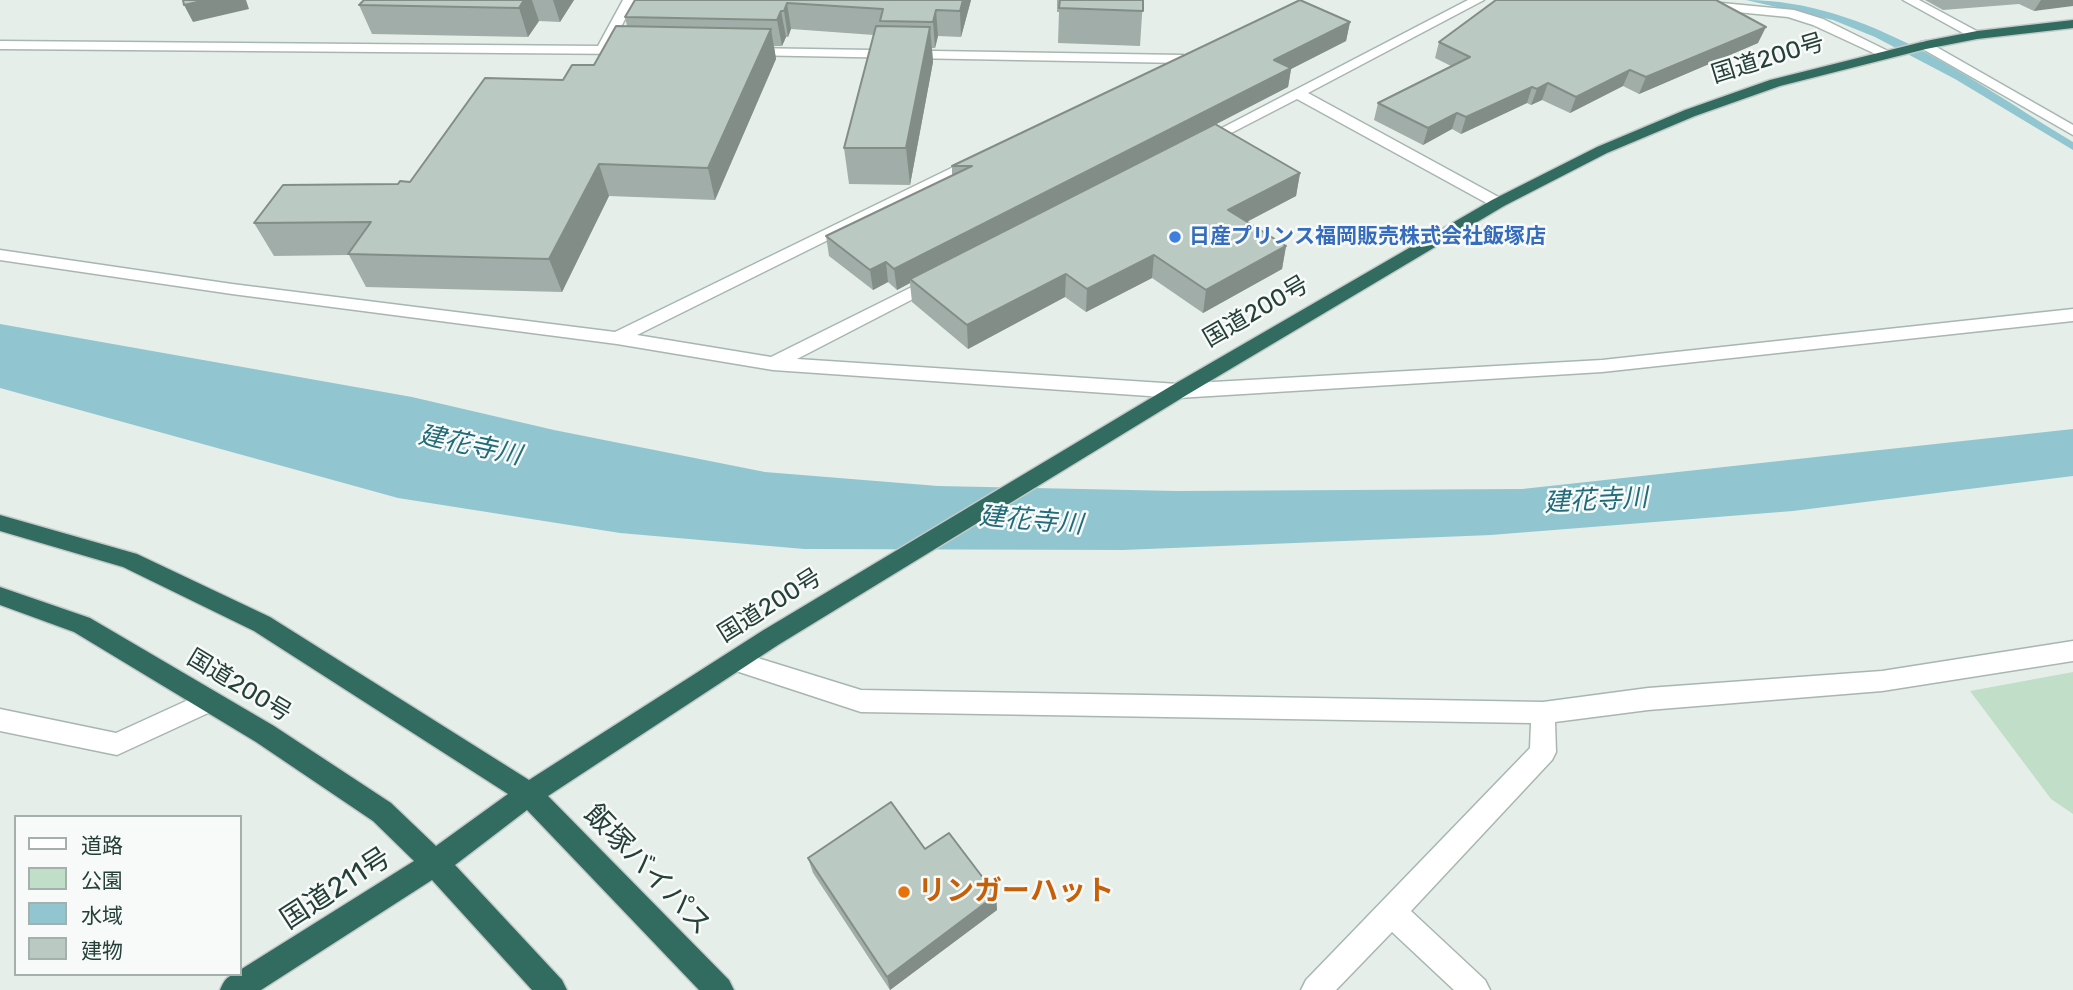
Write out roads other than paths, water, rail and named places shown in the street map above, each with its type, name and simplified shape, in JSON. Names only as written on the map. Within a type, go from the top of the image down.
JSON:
[{"type":"highway","name":"国道200号","points":[[0,596],[82,625],[209,701],[382,812],[435,863],[530,794],[769,638],[1498,202],[1602,149],[1690,113],[1775,83],[1892,52],[1977,35],[2073,24]]},
{"type":"highway","points":[[0,523],[129,560],[262,624],[530,794]]},
{"type":"highway","name":"飯塚バイパス","points":[[530,794],[719,990]]},
{"type":"highway","points":[[435,863],[552,990]]},
{"type":"highway","name":"国道211号","points":[[235,990],[435,863]]},
{"type":"street","points":[[602,50],[629,0]]},
{"type":"street","points":[[1187,150],[1478,0]]},
{"type":"street","points":[[1909,0],[1977,35]]},
{"type":"street","points":[[1691,4],[1789,13],[1892,52]]},
{"type":"street","points":[[0,44],[643,50]]},
{"type":"street","points":[[1922,46],[2073,131]]},
{"type":"street","points":[[726,52],[1189,56],[1146,77]]},
{"type":"street","points":[[1297,93],[1498,202]]},
{"type":"street","points":[[617,338],[986,156]]},
{"type":"street","points":[[0,255],[232,289],[617,338],[773,364],[1178,391],[1602,366],[2073,315]]},
{"type":"street","points":[[773,364],[956,269]]},
{"type":"street","points":[[734,661],[861,701],[1543,713],[1648,699],[1882,681],[2073,651]]},
{"type":"street","points":[[0,720],[117,744],[209,701]]},
{"type":"street","points":[[1316,990],[1543,752],[1543,713]]},
{"type":"street","points":[[1391,912],[1475,990]]},
{"type":"water","name":"建花寺川","points":[[0,324],[412,397],[554,430],[765,472],[938,486],[1177,491],[1522,489],[2073,429],[2073,476],[1793,511],[1491,535],[1123,550],[804,549],[620,533],[398,498],[0,388]]},
{"type":"waterway","points":[[1751,0],[1794,6],[1837,18],[1878,35],[1959,77],[2073,147]]},
{"type":"place","name":"日産プリンス福岡販売株式会社飯塚店","points":[[1175,237]]},
{"type":"place","name":"リンガーハット","points":[[904,892]]}]
